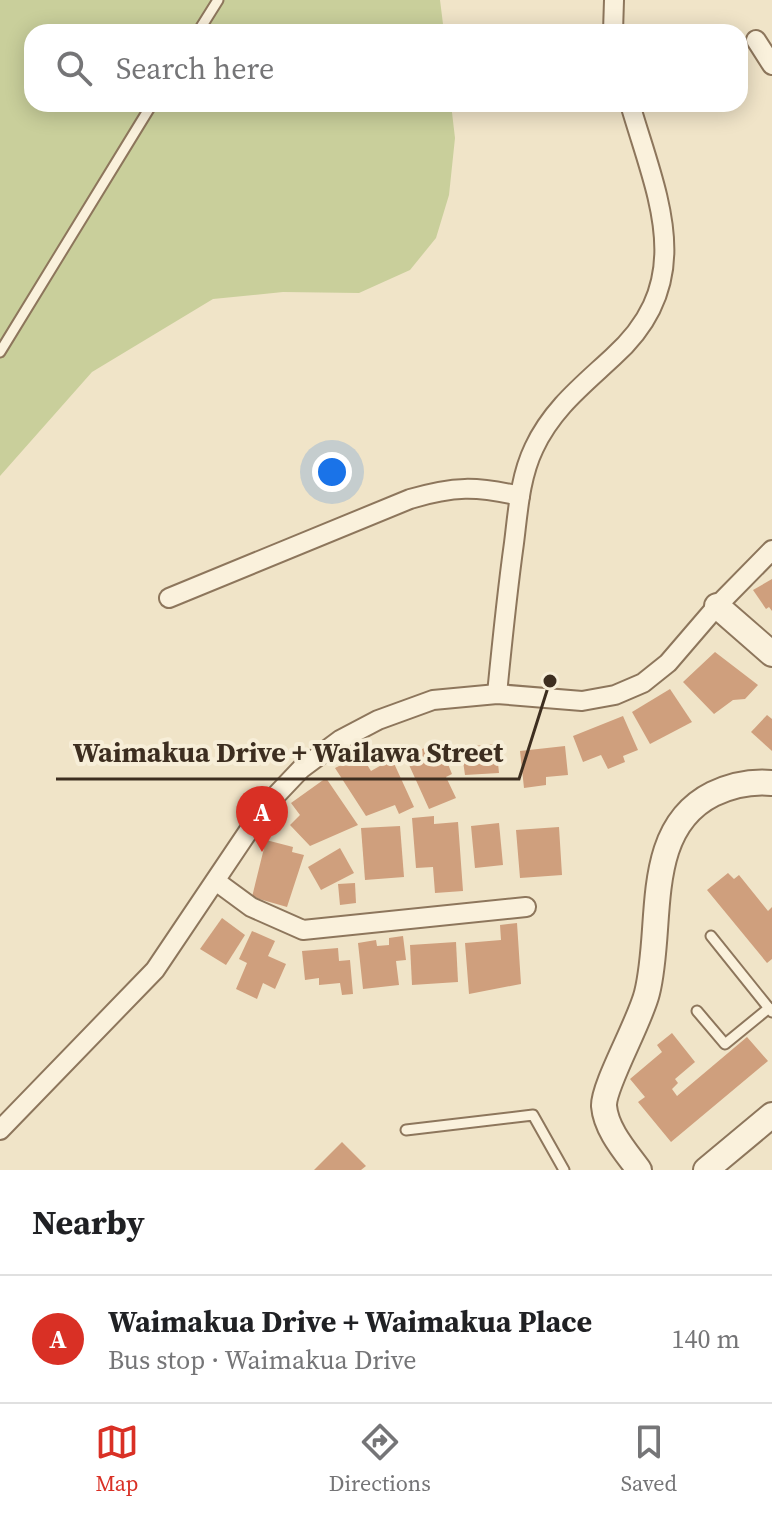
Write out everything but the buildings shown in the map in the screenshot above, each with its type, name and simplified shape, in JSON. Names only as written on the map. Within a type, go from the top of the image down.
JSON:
[{"type":"street","points":[[613,24],[614,0]]},
{"type":"street","points":[[756,40],[772,65]]},
{"type":"street","points":[[497,694],[520,496],[532,450],[549,420],[571,394],[643,327],[664,265],[664,222],[632,112]]},
{"type":"street","points":[[169,598],[410,499],[448,488],[482,488],[520,496]]},
{"type":"street","points":[[0,1130],[155,970],[264,808],[301,769],[340,740],[378,720],[433,700],[497,694],[582,701],[615,695],[643,683],[668,663],[717,606],[772,550]]},
{"type":"street","points":[[717,606],[772,654]]},
{"type":"street","points":[[639,1170],[612,1131],[604,1107],[607,1089],[635,1030],[648,992],[661,870],[670,836],[696,803],[732,785],[772,783]]},
{"type":"street","points":[[217,882],[251,907],[303,930],[526,907]]},
{"type":"street","points":[[706,1170],[772,1115]]},
{"type":"lane","points":[[203,24],[218,0]]},
{"type":"lane","points":[[0,352],[147,112]]},
{"type":"lane","points":[[697,1011],[725,1044],[771,1010],[711,936]]},
{"type":"lane","points":[[406,1130],[533,1115],[564,1170]]},
{"type":"green space","points":[[0,0],[440,0],[443,24],[24,24],[24,112],[452,112],[455,138],[449,195],[436,238],[410,270],[359,293],[283,292],[213,299],[92,372],[0,476]]},
{"type":"place","name":"Waimakua Drive + Wailawa Street","points":[[550,681]]},
{"type":"place","name":"Waimakua Drive + Waimakua Place","points":[[262,852]]}]
